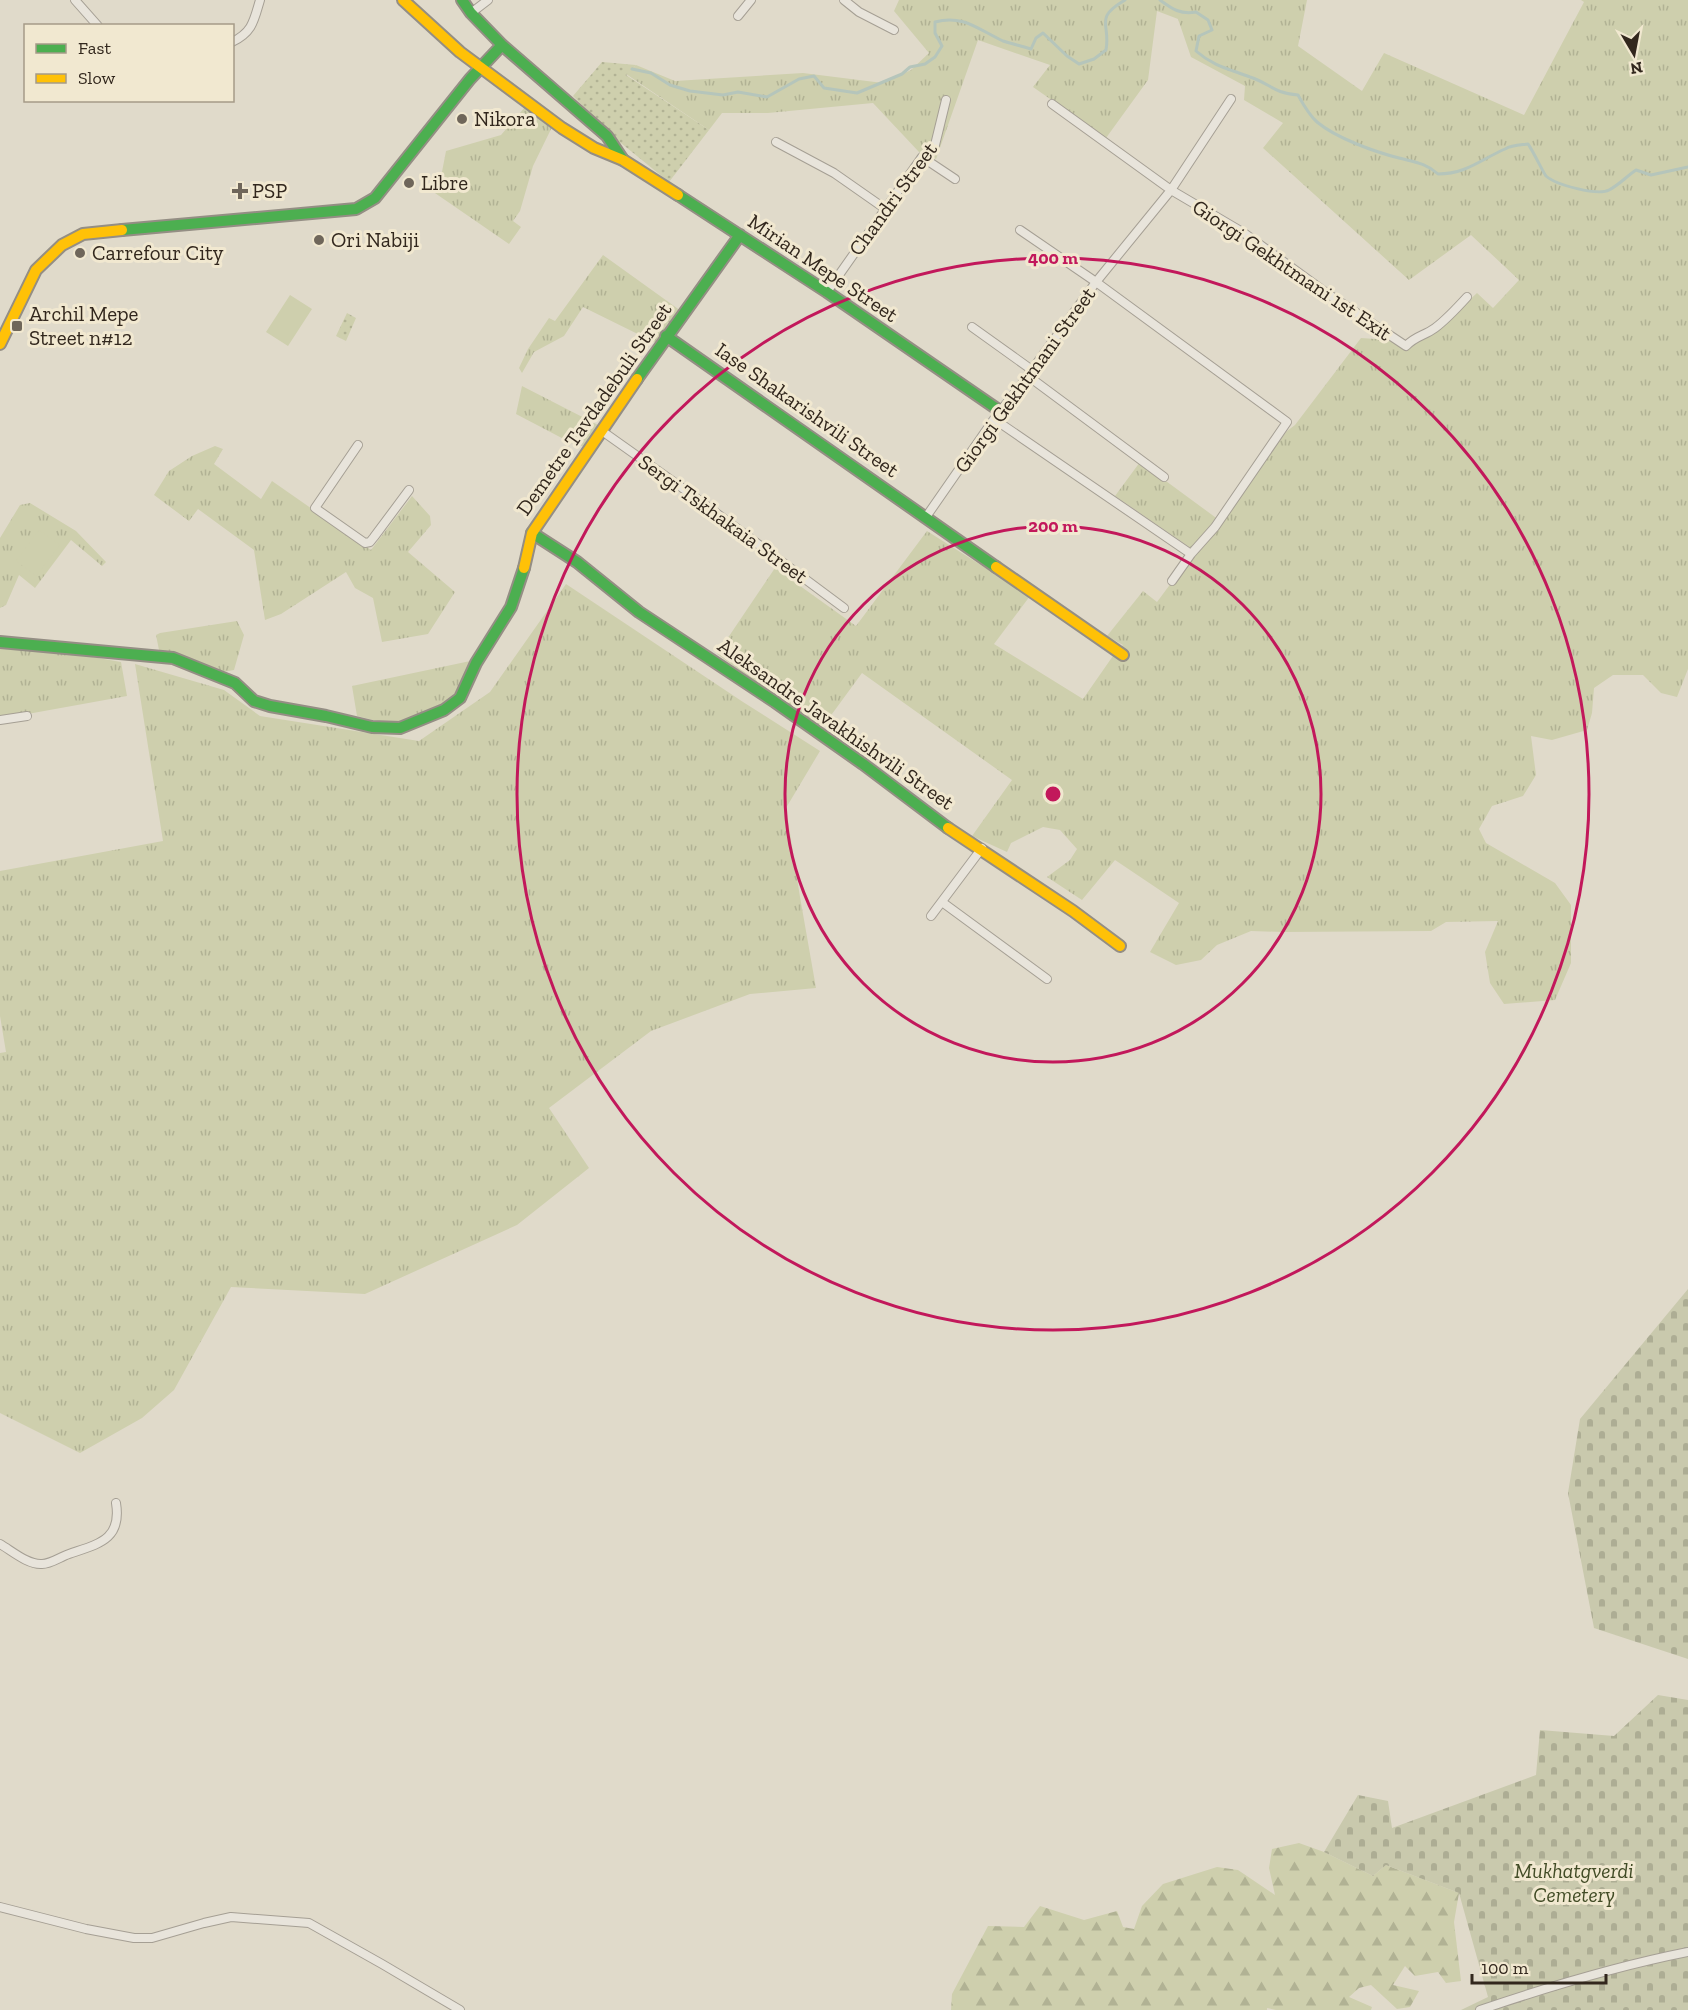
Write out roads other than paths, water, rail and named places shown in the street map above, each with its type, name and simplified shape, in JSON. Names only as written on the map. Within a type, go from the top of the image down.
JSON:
[{"type":"street","points":[[75,0],[96,24]]},
{"type":"street","points":[[234,41],[246,33],[254,23],[260,0]]},
{"type":"street","name":"Mirian Mepe Street","points":[[403,0],[460,52],[562,128],[594,148],[623,160],[827,292],[997,415]]},
{"type":"street","name":"Mirian Mepe Street","points":[[462,0],[471,13],[502,45],[603,133],[623,160]]},
{"type":"street","points":[[471,13],[488,0]]},
{"type":"street","points":[[738,16],[751,0]]},
{"type":"street","points":[[844,0],[859,12],[894,30]]},
{"type":"street","points":[[0,344],[36,270],[62,245],[83,234],[356,209],[375,198],[480,67],[502,45]]},
{"type":"street","name":"Giorgi Gekhtmani Street","points":[[926,517],[997,415],[1096,282],[1170,190],[1231,99]]},
{"type":"street","name":"Chandri Street","points":[[827,292],[884,208],[922,158],[932,152],[946,100]]},
{"type":"street","points":[[1052,104],[1170,190]]},
{"type":"street","points":[[594,148],[601,146],[604,141],[603,133]]},
{"type":"street","points":[[776,142],[834,173],[884,208]]},
{"type":"street","points":[[922,158],[955,179]]},
{"type":"street","name":"Giorgi Gekhtmani 1st Exit","points":[[1170,190],[1244,233],[1328,294],[1406,346],[1413,338],[1432,330],[1452,314],[1467,297]]},
{"type":"street","points":[[1020,230],[1096,282],[1287,422],[1215,527],[1172,580]]},
{"type":"street","name":"Demetre Tavdadebuli Street","points":[[0,642],[173,657],[235,683],[253,703],[326,716],[372,728],[400,728],[444,710],[460,698],[476,663],[511,607],[526,562],[532,533],[666,336],[740,235]]},
{"type":"street","points":[[972,327],[1164,477]]},
{"type":"street","name":"Iase Shakarishvili Street","points":[[666,336],[1123,655]]},
{"type":"street","points":[[997,415],[1191,554]]},
{"type":"street","name":"Sergi Tskhakaia Street","points":[[602,431],[844,608]]},
{"type":"street","points":[[358,445],[315,508],[368,543],[409,490]]},
{"type":"street","name":"Aleksandre Javakhishvili Street","points":[[532,533],[577,562],[639,612],[775,702],[870,769],[931,816],[982,848],[1120,946]]},
{"type":"street","points":[[0,720],[27,716]]},
{"type":"street","points":[[932,916],[982,848]]},
{"type":"street","points":[[942,902],[1047,979]]},
{"type":"street","points":[[0,1544],[34,1563],[43,1564],[56,1560],[102,1542],[112,1532],[118,1516],[116,1503]]},
{"type":"street","points":[[0,1907],[86,1929],[134,1938],[152,1938],[231,1917],[309,1923],[460,2010]]},
{"type":"street","points":[[1480,2010],[1582,1977],[1653,1958],[1688,1952]]},
{"type":"waterway","points":[[632,69],[651,73],[670,85],[690,91],[723,95],[738,92],[767,97],[799,79],[814,76],[824,88],[857,93],[902,74],[910,67],[925,64],[935,57],[942,46],[935,33],[935,22],[945,20],[962,22],[1003,41],[1031,49],[1036,38],[1043,33],[1079,64],[1094,59],[1106,50],[1106,17],[1115,6],[1125,0]]},
{"type":"waterway","points":[[1160,0],[1177,10],[1186,13],[1196,12],[1208,20],[1212,30],[1199,36],[1196,51],[1209,60],[1277,90],[1298,95],[1317,122],[1345,139],[1379,152],[1420,163],[1438,174],[1457,172],[1508,148],[1528,144],[1546,176],[1559,183],[1587,191],[1609,190],[1636,170],[1651,175],[1688,167]]},
{"type":"place","name":"Nikora","points":[[462,119]]},
{"type":"place","name":"Libre","points":[[409,183]]},
{"type":"place","name":"PSP","points":[[240,191]]},
{"type":"place","name":"Ori Nabiji","points":[[319,240]]},
{"type":"place","name":"Carrefour City","points":[[80,253]]},
{"type":"place","name":"Archil Mepe Street n#12","points":[[17,326]]},
{"type":"park label","name":"Mukhatgverdi Cemetery","points":[[1574,1883]]}]
